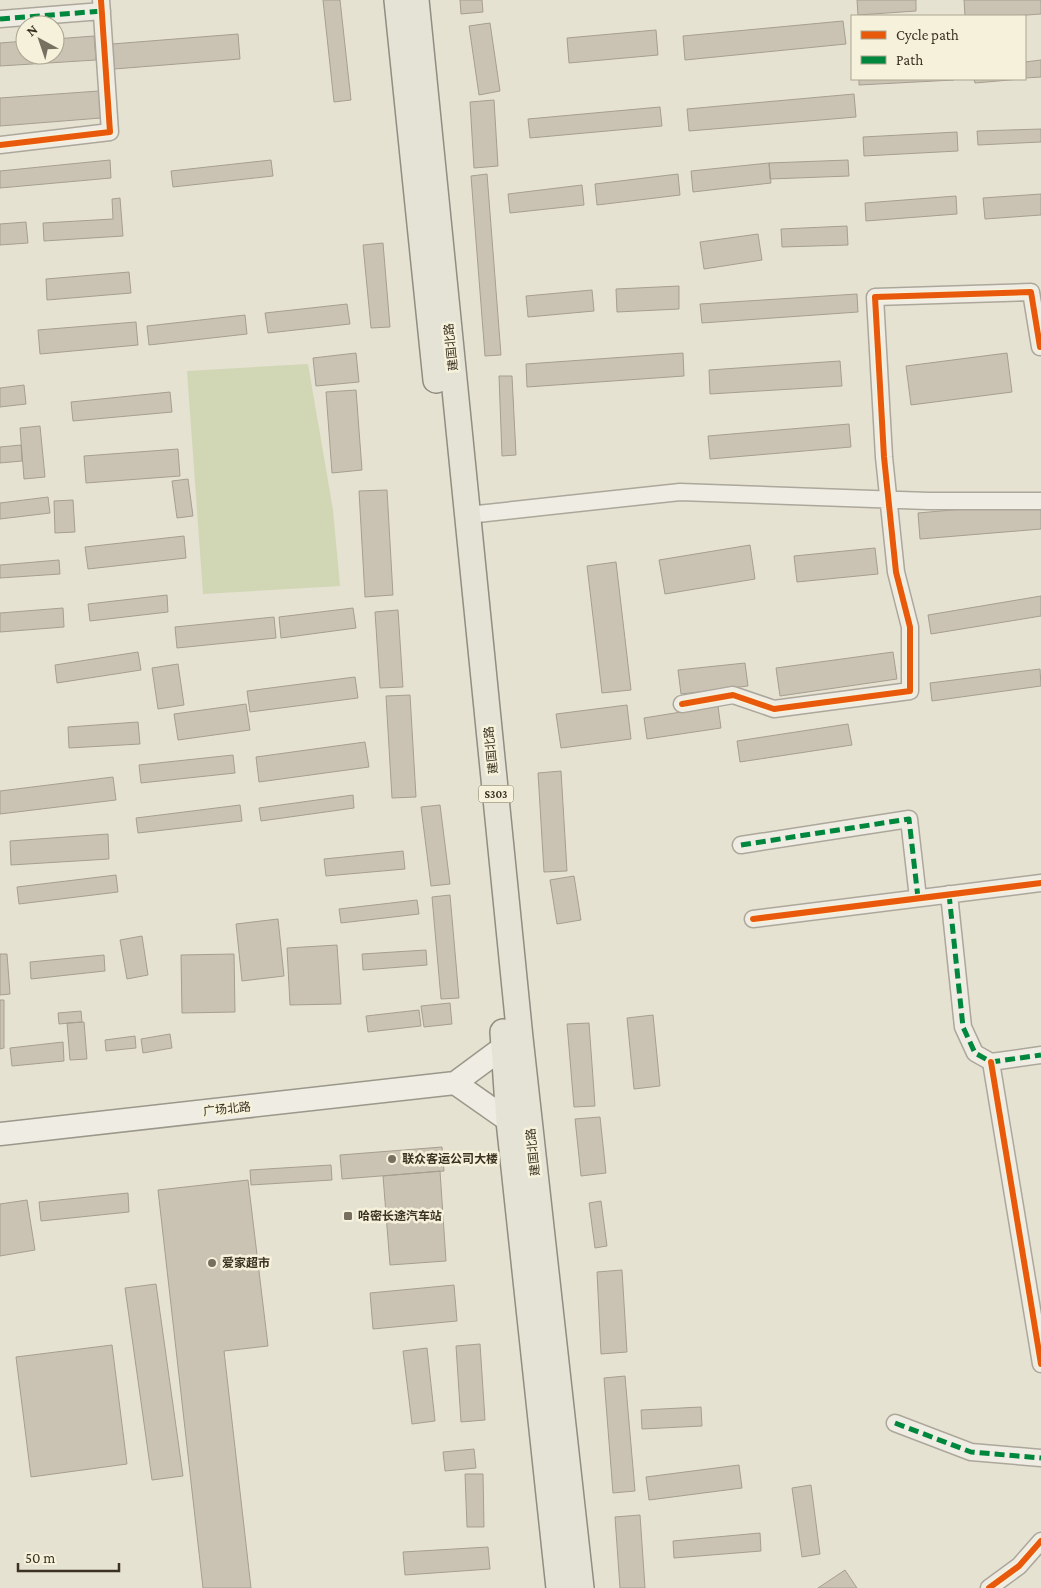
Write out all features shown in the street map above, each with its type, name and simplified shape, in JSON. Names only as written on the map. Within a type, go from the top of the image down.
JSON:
[{"type":"main road","name":"建国北路","points":[[397,0],[512,1042],[532,1136],[581,1588]]},
{"type":"main road","name":"建国北路","points":[[416,0],[468,515],[512,1042],[509,1121],[559,1588]]},
{"type":"main road","points":[[512,1042],[455,1083],[532,1136]]},
{"type":"main road","name":"广场北路","points":[[0,1134],[455,1083]]},
{"type":"street","points":[[0,19],[101,6],[110,132],[0,145]]},
{"type":"street","points":[[682,704],[733,695],[774,709],[910,691],[910,627],[896,572],[888,499],[875,297],[1031,292],[1040,347]]},
{"type":"street","points":[[468,515],[680,492],[928,502],[1041,501]]},
{"type":"street","points":[[742,845],[909,818],[918,898]]},
{"type":"street","points":[[753,918],[1041,883]]},
{"type":"street","points":[[949,894],[963,1027],[975,1053],[991,1062],[1041,1055]]},
{"type":"street","points":[[991,1062],[1041,1364]]},
{"type":"street","points":[[895,1424],[970,1452],[1041,1458]]},
{"type":"street","points":[[989,1588],[1018,1566],[1041,1541]]},
{"type":"green space","points":[[308,364],[333,510],[340,586],[203,594],[187,371]]},
{"type":"building","points":[[323,0],[340,0],[351,100],[334,102]]},
{"type":"building","points":[[460,0],[482,0],[483,12],[461,14]]},
{"type":"building","points":[[857,0],[916,0],[916,11],[858,15]]},
{"type":"building","points":[[964,0],[1041,0],[1041,14],[965,15]]},
{"type":"building","points":[[843,21],[846,44],[685,60],[683,36]]},
{"type":"building","points":[[490,23],[500,91],[479,95],[469,26]]},
{"type":"building","points":[[656,30],[658,55],[569,63],[567,38]]},
{"type":"building","points":[[238,34],[240,59],[114,69],[112,44]]},
{"type":"building","points":[[94,36],[96,60],[65,62],[65,38]]},
{"type":"building","points":[[15,42],[16,65],[0,66],[0,43]]},
{"type":"building","points":[[1041,60],[1041,77],[1026,78],[1026,62]]},
{"type":"building","points":[[859,80],[954,80],[859,85]]},
{"type":"building","points":[[974,80],[1010,80],[975,83]]},
{"type":"building","points":[[99,91],[101,118],[0,126],[0,98]]},
{"type":"building","points":[[854,94],[856,117],[689,131],[687,109]]},
{"type":"building","points":[[494,100],[498,166],[474,168],[470,102]]},
{"type":"building","points":[[660,107],[662,126],[530,138],[528,119]]},
{"type":"building","points":[[1041,129],[1041,142],[978,145],[977,131]]},
{"type":"building","points":[[957,132],[958,151],[864,156],[863,137]]},
{"type":"building","points":[[110,160],[111,178],[0,188],[0,171]]},
{"type":"building","points":[[271,160],[273,176],[173,187],[171,171]]},
{"type":"building","points":[[848,160],[849,176],[770,179],[769,163]]},
{"type":"building","points":[[769,163],[771,183],[693,192],[691,171]]},
{"type":"building","points":[[487,174],[501,355],[485,356],[471,176]]},
{"type":"building","points":[[678,174],[680,195],[597,205],[595,184]]},
{"type":"building","points":[[582,185],[584,205],[510,213],[508,194]]},
{"type":"building","points":[[1041,194],[1041,215],[985,219],[983,198]]},
{"type":"building","points":[[956,196],[957,214],[866,221],[865,203]]},
{"type":"building","points":[[120,198],[123,236],[44,241],[43,223],[113,219],[112,199]]},
{"type":"building","points":[[26,222],[28,243],[0,245],[0,224]]},
{"type":"building","points":[[847,226],[848,245],[782,247],[781,229]]},
{"type":"building","points":[[758,234],[762,260],[704,269],[700,242]]},
{"type":"building","points":[[383,243],[390,327],[371,328],[363,245]]},
{"type":"building","points":[[129,272],[131,293],[47,300],[46,279]]},
{"type":"building","points":[[679,286],[679,309],[617,312],[616,289]]},
{"type":"building","points":[[592,290],[594,311],[528,317],[526,296]]},
{"type":"building","points":[[857,294],[858,312],[702,323],[700,304]]},
{"type":"building","points":[[347,304],[350,324],[268,333],[265,313]]},
{"type":"building","points":[[245,315],[247,334],[149,345],[147,326]]},
{"type":"building","points":[[136,322],[138,345],[40,354],[38,330]]},
{"type":"building","points":[[356,353],[359,382],[316,386],[313,358]]},
{"type":"building","points":[[683,353],[684,376],[527,387],[526,364]]},
{"type":"building","points":[[1007,353],[1012,392],[911,405],[906,366]]},
{"type":"building","points":[[840,361],[842,386],[710,394],[709,370]]},
{"type":"building","points":[[499,376],[512,376],[516,455],[502,456]]},
{"type":"building","points":[[24,385],[26,404],[0,407],[0,388]]},
{"type":"building","points":[[356,390],[362,470],[332,473],[326,392]]},
{"type":"building","points":[[170,392],[172,412],[73,421],[71,402]]},
{"type":"building","points":[[849,424],[851,447],[710,459],[708,436]]},
{"type":"building","points":[[40,426],[45,477],[24,479],[20,428]]},
{"type":"building","points":[[21,445],[22,461],[0,463],[0,447]]},
{"type":"building","points":[[178,449],[180,476],[86,483],[84,456]]},
{"type":"building","points":[[188,479],[193,516],[177,518],[172,481]]},
{"type":"building","points":[[387,490],[393,595],[365,597],[359,491]]},
{"type":"building","points":[[48,497],[50,513],[0,519],[0,503]]},
{"type":"building","points":[[73,500],[75,532],[55,533],[54,501]]},
{"type":"building","points":[[1041,502],[1041,529],[920,539],[918,513]]},
{"type":"building","points":[[184,536],[186,558],[88,569],[85,547]]},
{"type":"building","points":[[750,545],[755,579],[665,594],[659,560]]},
{"type":"building","points":[[875,548],[878,574],[797,582],[794,556]]},
{"type":"building","points":[[59,560],[60,574],[0,578],[0,565]]},
{"type":"building","points":[[616,562],[631,690],[602,693],[587,566]]},
{"type":"building","points":[[167,595],[168,612],[90,621],[88,604]]},
{"type":"building","points":[[1041,596],[1041,616],[931,634],[928,615]]},
{"type":"building","points":[[63,608],[64,627],[0,632],[0,613]]},
{"type":"building","points":[[353,608],[356,628],[281,638],[279,617]]},
{"type":"building","points":[[398,610],[403,687],[380,688],[375,612]]},
{"type":"building","points":[[274,617],[276,638],[177,648],[175,627]]},
{"type":"building","points":[[138,652],[141,670],[57,683],[55,665]]},
{"type":"building","points":[[893,652],[897,679],[780,696],[776,668]]},
{"type":"building","points":[[745,663],[748,686],[681,694],[678,670]]},
{"type":"building","points":[[178,664],[184,705],[158,709],[152,668]]},
{"type":"building","points":[[1040,669],[1041,686],[932,701],[930,683]]},
{"type":"building","points":[[355,677],[358,698],[250,712],[247,691]]},
{"type":"building","points":[[410,695],[416,797],[392,798],[386,696]]},
{"type":"building","points":[[246,704],[250,730],[178,740],[174,714]]},
{"type":"building","points":[[627,705],[631,739],[561,748],[556,714]]},
{"type":"building","points":[[718,706],[721,728],[647,739],[644,718]]},
{"type":"building","points":[[138,722],[140,744],[69,748],[68,727]]},
{"type":"building","points":[[848,724],[852,745],[740,762],[737,741]]},
{"type":"building","points":[[365,742],[369,767],[259,782],[256,757]]},
{"type":"building","points":[[233,755],[235,773],[141,783],[139,765]]},
{"type":"building","points":[[561,771],[567,871],[544,872],[538,773]]},
{"type":"building","points":[[113,777],[116,800],[0,814],[0,791]]},
{"type":"building","points":[[353,795],[354,808],[261,821],[259,808]]},
{"type":"building","points":[[240,805],[242,821],[138,833],[136,818]]},
{"type":"building","points":[[440,805],[450,884],[431,886],[421,807]]},
{"type":"building","points":[[108,834],[109,859],[11,865],[10,841]]},
{"type":"building","points":[[403,851],[405,869],[326,876],[324,859]]},
{"type":"building","points":[[116,875],[118,892],[19,904],[17,887]]},
{"type":"building","points":[[574,876],[581,920],[557,924],[550,880]]},
{"type":"building","points":[[450,895],[459,998],[441,999],[432,897]]},
{"type":"building","points":[[417,900],[419,914],[341,923],[339,909]]},
{"type":"building","points":[[278,919],[284,976],[242,981],[236,924]]},
{"type":"building","points":[[142,936],[148,975],[127,979],[120,940]]},
{"type":"building","points":[[337,945],[341,1004],[290,1005],[287,948]]},
{"type":"building","points":[[426,950],[427,965],[363,970],[362,954]]},
{"type":"building","points":[[0,954],[7,954],[10,994],[0,995]]},
{"type":"building","points":[[234,954],[235,1012],[182,1013],[181,955]]},
{"type":"building","points":[[104,955],[105,971],[31,979],[30,962]]},
{"type":"building","points":[[0,1000],[4,1000],[4,1048],[0,1049]]},
{"type":"building","points":[[450,1003],[452,1024],[424,1027],[421,1006]]},
{"type":"building","points":[[419,1010],[421,1026],[368,1032],[366,1016]]},
{"type":"building","points":[[81,1011],[82,1022],[59,1024],[58,1013]]},
{"type":"building","points":[[653,1015],[660,1086],[634,1089],[627,1018]]},
{"type":"building","points":[[84,1022],[87,1059],[70,1060],[67,1023]]},
{"type":"building","points":[[589,1023],[595,1106],[574,1107],[567,1024]]},
{"type":"building","points":[[170,1034],[172,1048],[143,1053],[141,1039]]},
{"type":"building","points":[[135,1036],[136,1048],[106,1051],[105,1040]]},
{"type":"building","points":[[63,1042],[64,1061],[12,1066],[10,1048]]},
{"type":"building","points":[[600,1117],[606,1173],[581,1176],[575,1119]]},
{"type":"building","name":"联众客运公司大楼","points":[[442,1147],[444,1171],[342,1179],[340,1155]]},
{"type":"building","points":[[331,1165],[332,1180],[251,1185],[250,1170]]},
{"type":"building","points":[[440,1171],[446,1261],[390,1265],[383,1176]]},
{"type":"building","points":[[248,1180],[268,1346],[224,1351],[251,1588],[203,1588],[158,1190]]},
{"type":"building","points":[[128,1193],[129,1212],[41,1221],[39,1202]]},
{"type":"building","points":[[27,1200],[35,1250],[0,1256],[0,1204]]},
{"type":"building","points":[[601,1201],[607,1246],[595,1248],[589,1203]]},
{"type":"building","points":[[622,1270],[627,1352],[601,1354],[597,1272]]},
{"type":"building","points":[[156,1284],[183,1476],[152,1480],[125,1288]]},
{"type":"building","points":[[454,1285],[457,1321],[373,1329],[370,1293]]},
{"type":"building","points":[[480,1344],[485,1420],[461,1422],[456,1346]]},
{"type":"building","points":[[112,1345],[127,1464],[31,1477],[16,1357]]},
{"type":"building","points":[[427,1348],[435,1421],[412,1424],[403,1351]]},
{"type":"building","points":[[625,1376],[635,1491],[613,1493],[604,1378]]},
{"type":"building","points":[[701,1407],[702,1426],[642,1429],[641,1410]]},
{"type":"building","points":[[474,1449],[476,1468],[445,1471],[443,1452]]},
{"type":"building","points":[[739,1465],[742,1488],[649,1500],[646,1477]]},
{"type":"building","points":[[465,1474],[483,1474],[484,1527],[467,1527]]},
{"type":"building","points":[[811,1485],[820,1554],[802,1557],[792,1488]]},
{"type":"building","points":[[640,1515],[645,1588],[620,1588],[615,1517]]},
{"type":"building","points":[[760,1533],[761,1551],[674,1558],[673,1541]]},
{"type":"building","points":[[488,1547],[490,1569],[405,1575],[403,1552]]},
{"type":"building","points":[[845,1570],[857,1588],[818,1588]]},
{"type":"marked path","points":[[0,19],[102,11]]},
{"type":"marked path","points":[[741,845],[909,819],[918,898]]},
{"type":"marked path","points":[[949,894],[963,1027],[975,1053],[991,1062],[1041,1055]]},
{"type":"marked path","points":[[895,1423],[971,1452],[1041,1458]]},
{"type":"cycle path","points":[[0,145],[110,132],[101,0]]},
{"type":"cycle path","points":[[682,704],[733,695],[774,709],[910,691],[910,627],[896,572],[884,457],[875,297],[1031,292],[1040,347]]},
{"type":"cycle path","points":[[753,919],[1041,883]]},
{"type":"cycle path","points":[[991,1062],[1041,1364]]},
{"type":"cycle path","points":[[989,1588],[1019,1566],[1041,1541]]},
{"type":"place","name":"联众客运公司大楼","points":[[392,1159]]},
{"type":"place","name":"哈密长途汽车站","points":[[348,1216]]},
{"type":"place","name":"爱家超市","points":[[212,1263]]}]
